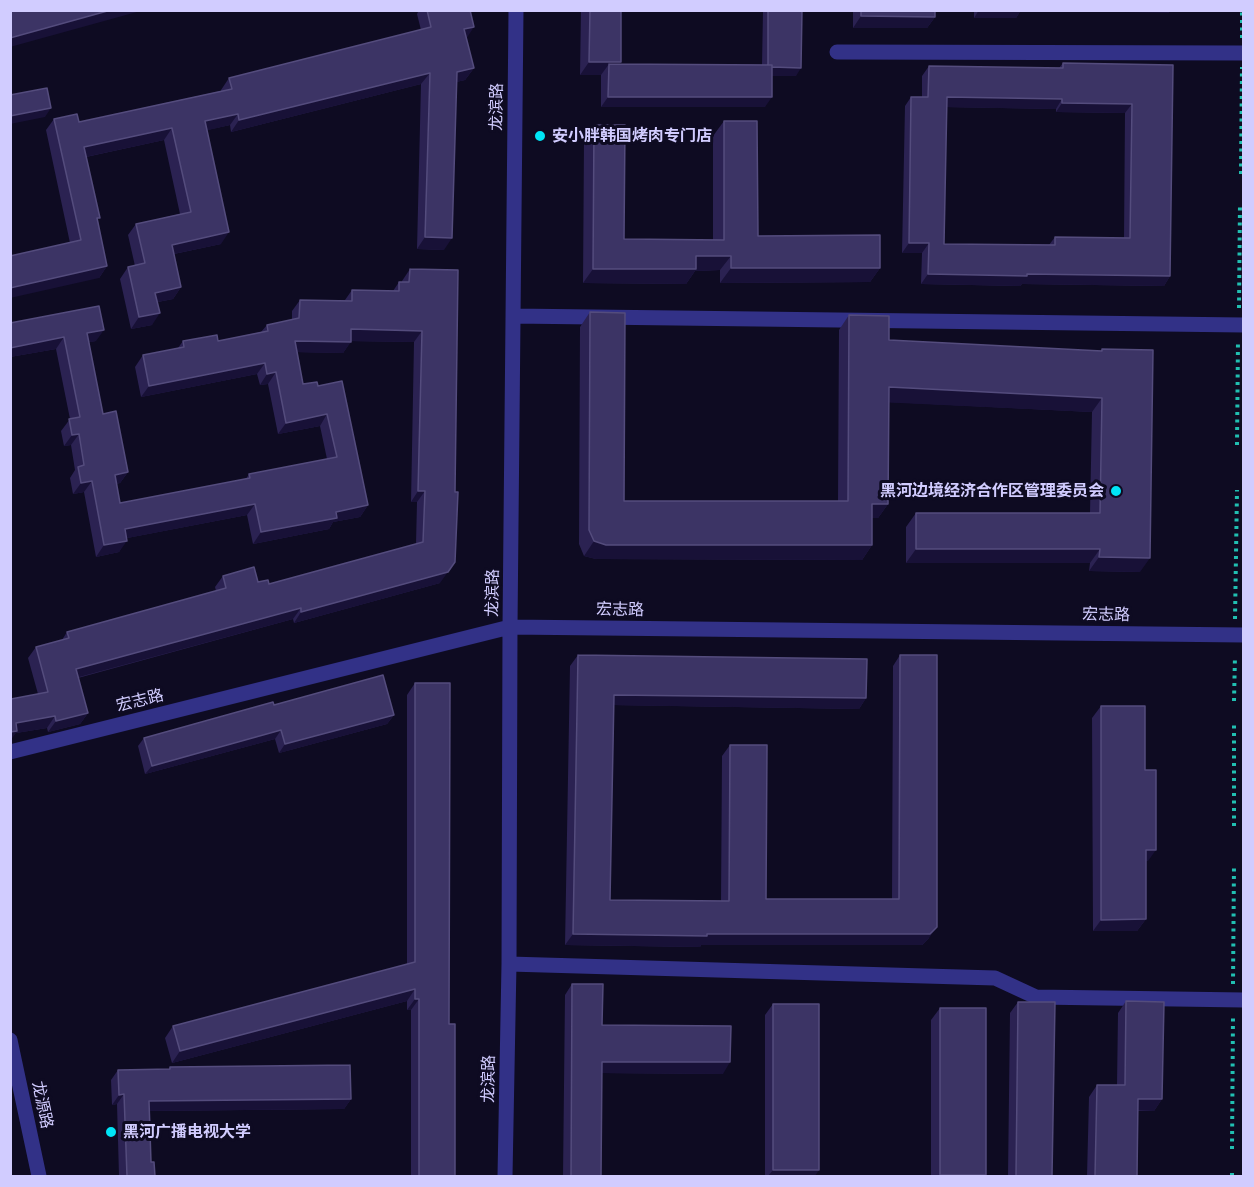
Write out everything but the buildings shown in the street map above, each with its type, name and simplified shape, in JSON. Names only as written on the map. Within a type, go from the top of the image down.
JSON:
[{"type":"street","name":"龙滨路","points":[[505,1176],[510,964],[510,627],[516,10]]},
{"type":"street","points":[[837,52],[1242,53]]},
{"type":"street","points":[[513,316],[1240,324]]},
{"type":"street","name":"宏志路","points":[[10,752],[510,627],[1239,629]]},
{"type":"street","points":[[510,964],[995,978],[1036,997],[1238,995]]},
{"type":"street","name":"龙源路","points":[[10,1040],[39,1176]]},
{"type":"path","points":[[1240,174],[1242,10]]},
{"type":"path","points":[[1237,445],[1240,203]]},
{"type":"path","points":[[1237,490],[1239,629]]},
{"type":"path","points":[[1234,701],[1235,656]]},
{"type":"path","points":[[1234,722],[1234,826]]},
{"type":"path","points":[[1234,865],[1238,995]]},
{"type":"path","points":[[1232,1149],[1233,1016]]},
{"type":"path","points":[[1232,1171],[1232,1176]]},
{"type":"place","name":"安小胖韩国烤肉专门店","points":[[540,136]]},
{"type":"place","name":"黑河边境经济合作区管理委员会","points":[[1116,491]]},
{"type":"place","name":"黑河广播电视大学","points":[[111,1132]]}]
